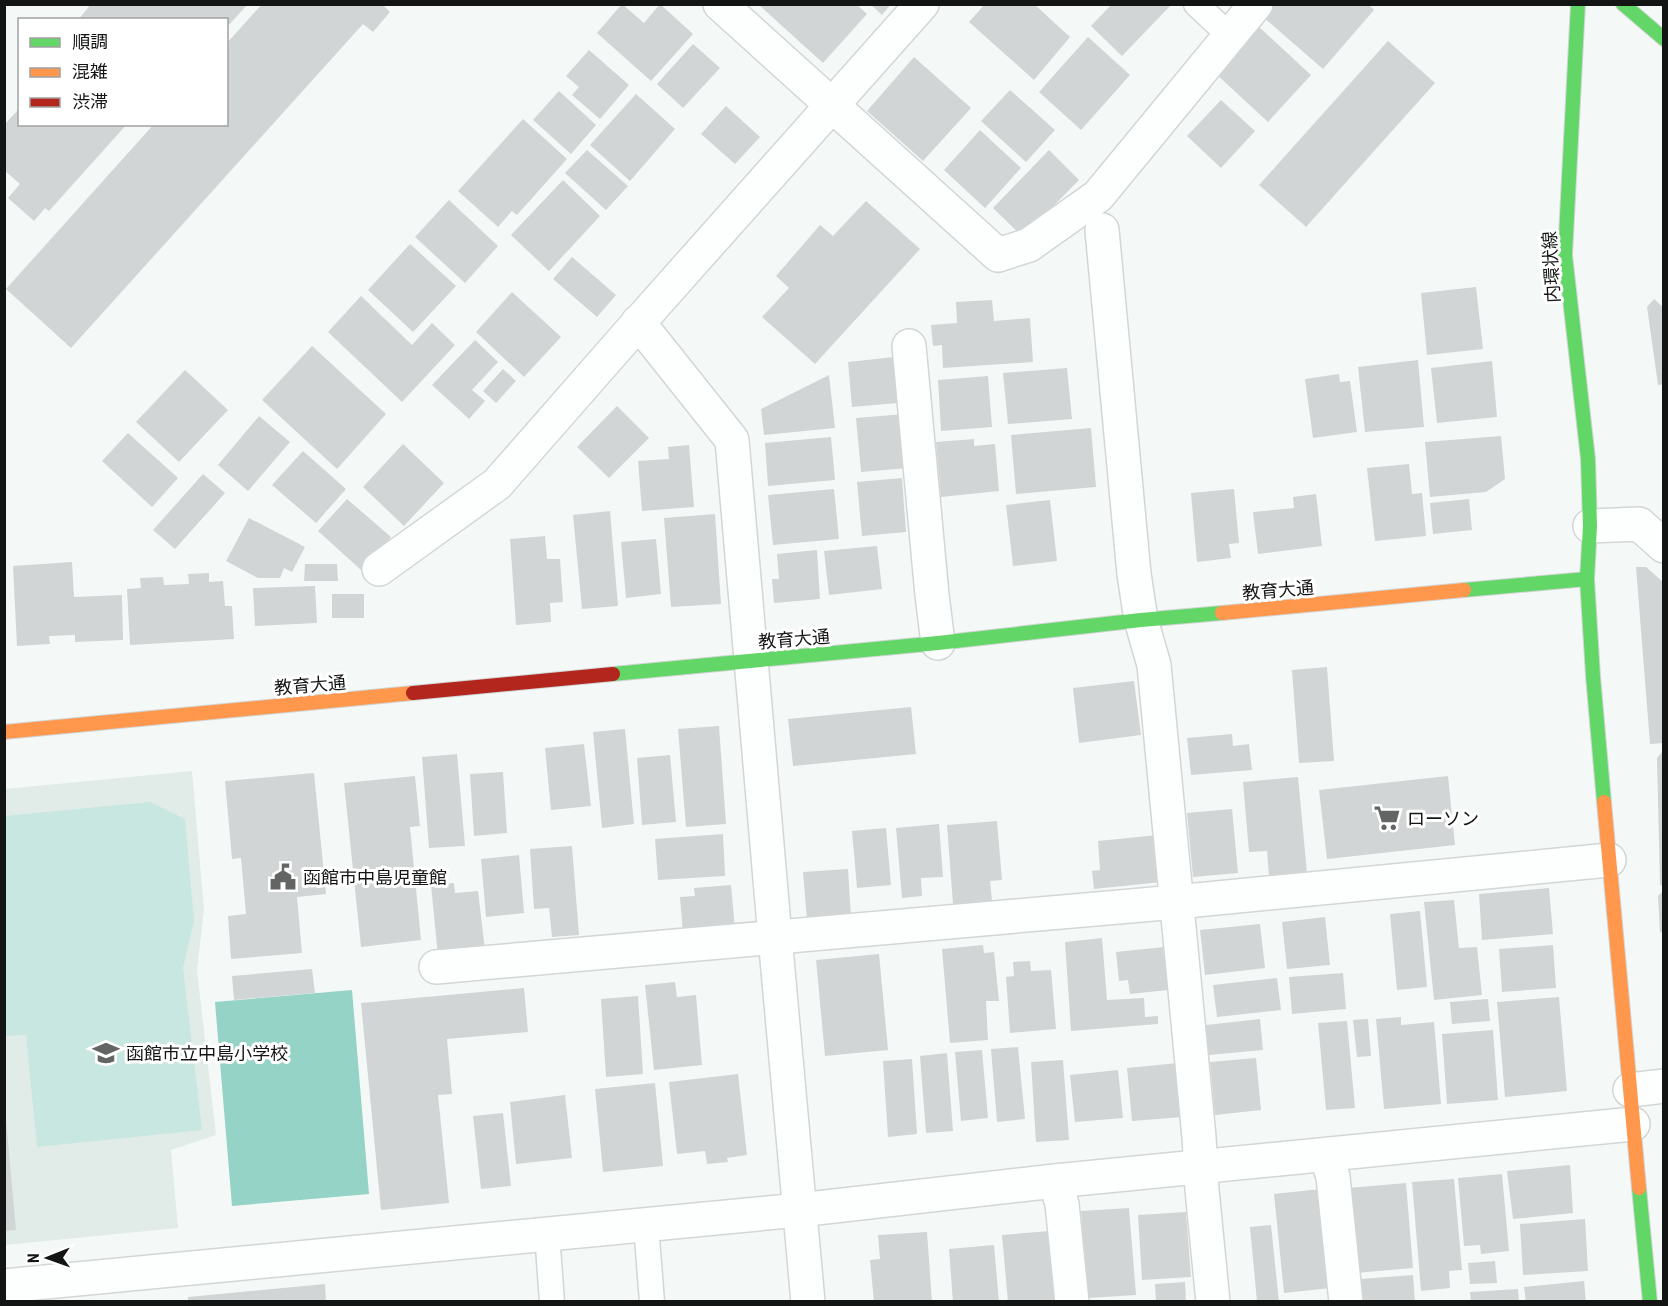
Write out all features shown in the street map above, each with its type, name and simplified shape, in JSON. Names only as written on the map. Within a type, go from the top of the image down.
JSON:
[{"type":"street","points":[[720,4],[998,255],[1029,245],[1098,196],[1256,4]]},
{"type":"street","points":[[379,569],[497,483],[922,4]]},
{"type":"street","name":"内環状線","points":[[1578,4],[1565,255],[1588,459],[1590,526],[1587,579],[1609,860],[1650,1302]]},
{"type":"street","points":[[1623,4],[1664,39]]},
{"type":"street","points":[[1102,230],[1134,574],[1141,620],[1154,664],[1213,1302]]},
{"type":"street","points":[[638,322],[732,440],[808,1302]]},
{"type":"street","points":[[909,346],[938,643]]},
{"type":"street","points":[[1590,526],[1639,524],[1664,546]]},
{"type":"street","name":"教育大通","points":[[4,732],[938,643],[1141,620],[1587,579]]},
{"type":"street","points":[[436,967],[1176,902],[1609,860]]},
{"type":"street","points":[[1630,1090],[1664,1086]]},
{"type":"street","points":[[4,1286],[799,1210],[1055,1181],[1633,1124]]},
{"type":"street","points":[[1326,1155],[1333,1177],[1346,1302]]},
{"type":"street","points":[[1055,1181],[1062,1204],[1072,1302]]},
{"type":"lane","points":[[1196,4],[1229,35]]},
{"type":"lane","points":[[646,1225],[652,1302]]},
{"type":"lane","points":[[547,1233],[552,1302]]},
{"type":"shaded area","name":"函館市立中島小学校","points":[[192,771],[204,910],[197,970],[216,1135],[171,1150],[178,1228],[5,1245],[5,789]]},
{"type":"shaded area","name":"函館市立中島小学校","points":[[150,802],[185,819],[194,921],[183,968],[202,1130],[37,1147],[26,1035],[5,1036],[5,816]]},
{"type":"shaded area","points":[[352,990],[369,1194],[232,1206],[215,1002]]},
{"type":"building","points":[[91,4],[248,4],[228,26],[228,18],[80,18]]},
{"type":"building","points":[[262,4],[382,4],[390,12],[373,32],[363,24],[71,348],[6,289],[152,126],[228,126],[228,42]]},
{"type":"building","points":[[622,4],[644,23],[660,4],[693,34],[651,81],[597,33]]},
{"type":"building","points":[[758,4],[856,4],[867,14],[823,63]]},
{"type":"building","points":[[870,4],[891,4],[882,15]]},
{"type":"building","points":[[985,4],[1034,4],[1070,37],[1034,80],[969,22]]},
{"type":"building","points":[[1112,4],[1172,4],[1122,56],[1091,26]]},
{"type":"building","points":[[1274,4],[1368,4],[1374,10],[1323,69],[1263,17]]},
{"type":"building","points":[[1258,26],[1311,75],[1268,122],[1215,73]]},
{"type":"building","points":[[1088,37],[1130,75],[1081,130],[1039,92]]},
{"type":"building","points":[[1388,41],[1435,83],[1306,227],[1259,185]]},
{"type":"building","points":[[693,44],[720,68],[683,108],[657,84]]},
{"type":"building","points":[[589,50],[629,85],[600,119],[572,95],[579,87],[566,76]]},
{"type":"building","points":[[914,57],[971,108],[923,161],[867,111]]},
{"type":"building","points":[[1010,90],[1055,130],[1026,162],[981,121]]},
{"type":"building","points":[[559,91],[596,125],[571,154],[533,120]]},
{"type":"building","points":[[636,94],[675,129],[630,181],[590,145]]},
{"type":"building","points":[[1221,100],[1255,131],[1221,168],[1187,136]]},
{"type":"building","points":[[726,106],[760,137],[735,164],[701,134]]},
{"type":"building","points":[[18,110],[18,126],[125,126],[49,211],[45,208],[34,221],[8,198],[20,184],[4,170],[4,125]]},
{"type":"building","points":[[523,119],[567,159],[517,215],[512,211],[498,227],[458,191]]},
{"type":"building","points":[[980,130],[1021,168],[985,208],[944,170]]},
{"type":"building","points":[[587,150],[628,186],[606,210],[565,173]]},
{"type":"building","points":[[1049,150],[1079,180],[1023,237],[993,208]]},
{"type":"building","points":[[563,180],[600,216],[549,271],[511,235]]},
{"type":"building","points":[[449,200],[498,246],[465,283],[415,237]]},
{"type":"building","points":[[866,201],[920,249],[815,364],[762,317],[789,288],[776,276],[820,225],[833,236]]},
{"type":"building","points":[[410,244],[456,286],[413,332],[368,290]]},
{"type":"building","points":[[572,257],[616,295],[597,317],[553,279]]},
{"type":"building","points":[[1476,287],[1483,349],[1427,355],[1421,293]]},
{"type":"building","points":[[512,292],[561,337],[524,377],[476,332]]},
{"type":"building","points":[[361,296],[412,345],[432,323],[455,345],[402,402],[328,332]]},
{"type":"building","points":[[1654,299],[1664,308],[1664,384],[1658,385],[1647,307]]},
{"type":"building","points":[[992,300],[994,321],[1030,318],[1033,362],[943,368],[942,345],[933,346],[931,325],[957,323],[956,302]]},
{"type":"building","points":[[475,340],[498,362],[472,390],[485,401],[469,419],[432,385]]},
{"type":"building","points":[[312,346],[386,414],[337,469],[262,400]]},
{"type":"building","points":[[894,357],[898,403],[852,407],[848,362]]},
{"type":"building","points":[[1418,360],[1424,427],[1365,432],[1358,367]]},
{"type":"building","points":[[1492,361],[1497,417],[1437,423],[1431,368]]},
{"type":"building","points":[[1067,368],[1072,419],[1008,424],[1003,373]]},
{"type":"building","points":[[503,369],[516,381],[496,403],[483,391]]},
{"type":"building","points":[[185,370],[228,410],[179,462],[136,422]]},
{"type":"building","points":[[1339,374],[1340,382],[1350,381],[1357,432],[1313,438],[1305,379]]},
{"type":"building","points":[[829,375],[835,428],[764,435],[761,409]]},
{"type":"building","points":[[988,376],[992,427],[941,431],[938,380]]},
{"type":"building","points":[[617,406],[649,438],[609,478],[577,447]]},
{"type":"building","points":[[905,414],[909,468],[861,472],[856,418]]},
{"type":"building","points":[[259,416],[290,442],[248,491],[218,465]]},
{"type":"building","points":[[1091,428],[1096,487],[1016,494],[1011,435]]},
{"type":"building","points":[[128,433],[178,478],[152,507],[102,461]]},
{"type":"building","points":[[1501,436],[1505,479],[1486,492],[1430,497],[1425,442]]},
{"type":"building","points":[[831,437],[835,480],[768,486],[765,443]]},
{"type":"building","points":[[974,439],[974,446],[995,444],[999,491],[941,497],[936,442]]},
{"type":"building","points":[[403,444],[444,483],[404,526],[363,487]]},
{"type":"building","points":[[689,445],[694,507],[642,511],[638,461],[669,459],[668,447]]},
{"type":"building","points":[[303,451],[346,489],[316,523],[272,485]]},
{"type":"building","points":[[1409,464],[1412,494],[1422,493],[1426,536],[1375,541],[1367,468]]},
{"type":"building","points":[[203,474],[225,493],[175,549],[153,530]]},
{"type":"building","points":[[902,478],[906,532],[862,536],[857,482]]},
{"type":"building","points":[[834,489],[839,539],[773,545],[768,495]]},
{"type":"building","points":[[1234,489],[1239,543],[1229,544],[1231,558],[1197,562],[1191,493]]},
{"type":"building","points":[[1316,494],[1322,546],[1258,554],[1253,512],[1294,508],[1293,497]]},
{"type":"building","points":[[347,499],[391,537],[361,570],[318,531]]},
{"type":"building","points":[[1469,499],[1472,530],[1433,534],[1430,503]]},
{"type":"building","points":[[1050,500],[1057,561],[1013,566],[1006,505]]},
{"type":"building","points":[[610,511],[618,606],[582,609],[573,515]]},
{"type":"building","points":[[715,514],[721,604],[671,607],[664,518]]},
{"type":"building","points":[[249,518],[305,547],[292,572],[284,568],[280,578],[258,578],[226,561]]},
{"type":"building","points":[[545,536],[547,559],[560,559],[563,602],[550,603],[551,622],[516,625],[510,539]]},
{"type":"building","points":[[656,539],[661,594],[626,598],[621,542]]},
{"type":"building","points":[[877,546],[882,589],[829,595],[824,551]]},
{"type":"building","points":[[817,550],[820,599],[774,603],[772,579],[779,579],[777,554]]},
{"type":"building","points":[[72,562],[74,597],[122,595],[123,640],[75,642],[75,635],[49,636],[50,644],[17,646],[13,566]]},
{"type":"building","points":[[305,564],[337,564],[338,581],[304,581]]},
{"type":"building","points":[[1636,567],[1646,567],[1664,583],[1664,743],[1650,744]]},
{"type":"building","points":[[209,573],[209,582],[223,581],[225,606],[232,606],[234,639],[130,645],[127,589],[141,588],[140,578],[163,577],[164,585],[189,584],[188,574]]},
{"type":"building","points":[[315,586],[317,623],[255,626],[253,588]]},
{"type":"building","points":[[332,594],[364,594],[364,618],[332,618]]},
{"type":"building","points":[[1327,667],[1334,761],[1299,763],[1292,670]]},
{"type":"building","points":[[1134,681],[1141,735],[1079,743],[1073,688]]},
{"type":"building","points":[[911,707],[916,754],[793,766],[788,719]]},
{"type":"building","points":[[719,726],[726,824],[686,827],[678,729]]},
{"type":"building","points":[[625,729],[634,824],[602,828],[593,732]]},
{"type":"building","points":[[1232,734],[1233,746],[1249,744],[1252,770],[1191,775],[1187,738]]},
{"type":"building","points":[[584,744],[591,806],[551,810],[545,748]]},
{"type":"building","points":[[1664,750],[1664,883],[1660,886],[1657,758]]},
{"type":"building","points":[[457,754],[465,846],[429,848],[422,757]]},
{"type":"building","points":[[670,755],[676,822],[642,825],[637,758]]},
{"type":"building","points":[[503,772],[507,833],[474,836],[470,774]]},
{"type":"building","name":"函館市中島児童館","points":[[314,773],[326,894],[297,897],[302,953],[231,959],[228,916],[246,914],[241,858],[232,859],[225,781]]},
{"type":"building","points":[[415,776],[420,826],[410,827],[421,940],[361,947],[344,783]]},
{"type":"building","name":"ローソン","points":[[1448,776],[1455,845],[1327,859],[1319,790]]},
{"type":"building","points":[[1298,777],[1307,873],[1269,876],[1267,851],[1249,852],[1243,782]]},
{"type":"building","points":[[1232,809],[1238,873],[1193,877],[1187,813]]},
{"type":"building","points":[[997,821],[1002,880],[990,881],[992,901],[953,904],[947,825]]},
{"type":"building","points":[[939,824],[943,877],[921,878],[922,896],[902,898],[896,828]]},
{"type":"building","points":[[886,828],[891,885],[857,888],[852,831]]},
{"type":"building","points":[[723,834],[725,876],[658,880],[655,839]]},
{"type":"building","points":[[1158,835],[1162,882],[1094,889],[1092,871],[1100,870],[1098,841]]},
{"type":"building","points":[[572,846],[579,935],[552,937],[549,908],[534,909],[530,849]]},
{"type":"building","points":[[519,855],[524,913],[486,917],[481,859]]},
{"type":"building","points":[[848,869],[851,917],[807,920],[803,872]]},
{"type":"building","points":[[454,883],[455,893],[478,891],[485,950],[438,956],[431,885]]},
{"type":"building","points":[[731,885],[735,929],[683,933],[680,897],[695,896],[694,888]]},
{"type":"building","points":[[1549,888],[1553,934],[1482,940],[1479,894]]},
{"type":"building","points":[[1664,890],[1664,929],[1660,933],[1658,896]]},
{"type":"building","points":[[1454,900],[1459,948],[1477,947],[1482,995],[1434,1000],[1424,902]]},
{"type":"building","points":[[1420,911],[1427,987],[1397,990],[1390,914]]},
{"type":"building","points":[[1325,917],[1330,965],[1287,969],[1282,922]]},
{"type":"building","points":[[1260,924],[1265,968],[1205,975],[1200,930]]},
{"type":"building","points":[[1102,938],[1107,1000],[1144,998],[1145,1017],[1158,1016],[1158,1024],[1071,1031],[1065,942]]},
{"type":"building","points":[[983,945],[984,953],[994,952],[999,1001],[986,1001],[988,1040],[950,1043],[942,949]]},
{"type":"building","points":[[1553,945],[1556,988],[1502,992],[1499,949]]},
{"type":"building","points":[[1164,947],[1168,990],[1130,994],[1128,980],[1119,981],[1116,952]]},
{"type":"building","points":[[879,954],[888,1050],[825,1056],[816,960]]},
{"type":"building","points":[[1030,961],[1031,971],[1051,970],[1056,1029],[1010,1033],[1006,977],[1014,976],[1013,962]]},
{"type":"building","points":[[312,969],[315,993],[234,1000],[232,976]]},
{"type":"building","points":[[1343,973],[1346,1009],[1292,1014],[1289,977]]},
{"type":"building","points":[[1277,978],[1281,1010],[1217,1017],[1213,985]]},
{"type":"building","points":[[675,982],[677,997],[696,995],[702,1065],[654,1070],[645,985]]},
{"type":"building","points":[[524,988],[528,1032],[447,1039],[452,1094],[438,1095],[449,1203],[381,1210],[361,1003]]},
{"type":"building","points":[[638,996],[643,1074],[606,1077],[601,999]]},
{"type":"building","points":[[1559,997],[1567,1091],[1505,1097],[1497,1002]]},
{"type":"building","points":[[1488,999],[1490,1021],[1452,1024],[1450,1002]]},
{"type":"building","points":[[1401,1017],[1401,1025],[1434,1022],[1441,1104],[1384,1109],[1376,1019]]},
{"type":"building","points":[[1260,1019],[1263,1050],[1209,1055],[1206,1025]]},
{"type":"building","points":[[1368,1019],[1371,1056],[1357,1057],[1353,1020]]},
{"type":"building","points":[[1347,1021],[1355,1108],[1326,1110],[1318,1023]]},
{"type":"building","points":[[1493,1030],[1498,1100],[1447,1104],[1442,1034]]},
{"type":"building","points":[[1018,1047],[1025,1119],[997,1122],[991,1049]]},
{"type":"building","points":[[982,1050],[988,1118],[961,1121],[955,1052]]},
{"type":"building","points":[[947,1053],[953,1131],[926,1133],[920,1056]]},
{"type":"building","points":[[1256,1058],[1261,1110],[1215,1115],[1210,1062]]},
{"type":"building","points":[[912,1059],[917,1134],[888,1137],[883,1061]]},
{"type":"building","points":[[1063,1060],[1069,1140],[1036,1142],[1031,1062]]},
{"type":"building","points":[[1178,1063],[1183,1117],[1132,1121],[1127,1068]]},
{"type":"building","points":[[1118,1070],[1123,1118],[1075,1122],[1070,1075]]},
{"type":"building","points":[[738,1074],[747,1155],[727,1158],[728,1162],[707,1164],[705,1151],[677,1154],[669,1082]]},
{"type":"building","points":[[655,1083],[663,1166],[603,1172],[595,1089]]},
{"type":"building","points":[[565,1095],[572,1158],[516,1164],[510,1102]]},
{"type":"building","points":[[503,1113],[511,1186],[481,1189],[473,1116]]},
{"type":"building","points":[[4,1119],[6,1119],[16,1230],[4,1231]]},
{"type":"building","points":[[1570,1165],[1573,1213],[1513,1219],[1507,1171]]},
{"type":"building","points":[[1502,1174],[1509,1251],[1481,1254],[1480,1245],[1464,1246],[1458,1178]]},
{"type":"building","points":[[1454,1179],[1462,1270],[1449,1271],[1450,1288],[1421,1291],[1412,1182]]},
{"type":"building","points":[[1406,1183],[1413,1268],[1356,1273],[1348,1188]]},
{"type":"building","points":[[1330,1188],[1340,1287],[1284,1293],[1274,1194]]},
{"type":"building","points":[[1129,1208],[1136,1295],[1088,1298],[1081,1211]]},
{"type":"building","points":[[1186,1212],[1191,1277],[1142,1280],[1138,1215]]},
{"type":"building","points":[[1585,1219],[1588,1271],[1523,1275],[1520,1224]]},
{"type":"building","points":[[1271,1225],[1279,1302],[1257,1302],[1250,1227]]},
{"type":"building","points":[[1049,1231],[1055,1302],[1008,1302],[1002,1235]]},
{"type":"building","points":[[927,1232],[932,1302],[874,1302],[870,1260],[880,1259],[878,1235]]},
{"type":"building","points":[[994,1245],[999,1302],[953,1302],[949,1249]]},
{"type":"building","points":[[1495,1261],[1497,1283],[1470,1284],[1468,1263]]},
{"type":"building","points":[[1413,1275],[1415,1302],[1363,1302],[1361,1279]]},
{"type":"building","points":[[1584,1281],[1586,1302],[1526,1302],[1524,1287]]},
{"type":"building","points":[[1185,1282],[1186,1302],[1156,1302],[1155,1284]]},
{"type":"building","points":[[325,1284],[326,1302],[188,1302],[188,1297]]},
{"type":"building","points":[[1518,1289],[1519,1302],[1471,1302],[1470,1292]]},
{"type":"traffic: fast","points":[[1578,4],[1565,255],[1588,459],[1590,526],[1587,579],[1604,802]]},
{"type":"traffic: fast","points":[[1623,4],[1664,39]]},
{"type":"traffic: fast","points":[[1464,590],[1587,579]]},
{"type":"traffic: fast","points":[[613,674],[1222,613]]},
{"type":"traffic: fast","points":[[1639,1188],[1650,1302]]},
{"type":"traffic: slow","points":[[1222,613],[1464,590]]},
{"type":"traffic: slow","points":[[4,732],[413,693]]},
{"type":"traffic: slow","points":[[1604,802],[1639,1188]]},
{"type":"traffic: jam","points":[[413,693],[613,674]]},
{"type":"place","name":"ローソン","points":[[1387,818]]},
{"type":"place","name":"函館市中島児童館","points":[[283,877]]},
{"type":"place","name":"函館市立中島小学校","points":[[106,1053]]}]
